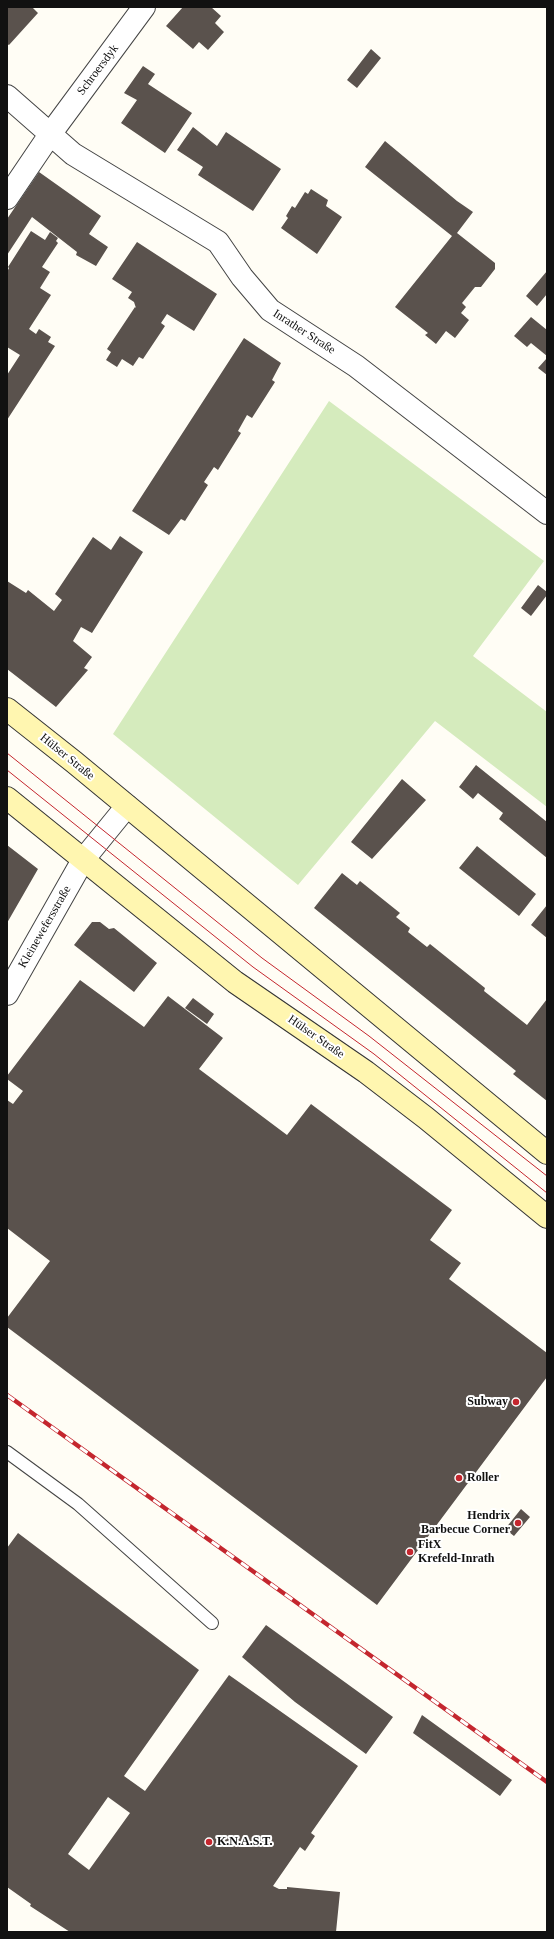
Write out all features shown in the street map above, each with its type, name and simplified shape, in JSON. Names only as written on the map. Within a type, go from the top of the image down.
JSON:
[{"type":"street","name":"Schroersdyk","points":[[51,133],[144,7]]},
{"type":"street","name":"Inrather Straße","points":[[7,96],[51,133],[72,154],[218,242],[242,277],[270,310],[356,366],[547,513]]},
{"type":"street","points":[[7,198],[51,133]]},
{"type":"street","name":"Hülser Straße","points":[[7,709],[547,1153]]},
{"type":"street","name":"Hülser Straße","points":[[7,798],[235,982],[366,1072],[426,1118],[547,1218]]},
{"type":"street","points":[[83,860],[126,806]]},
{"type":"street","name":"Kleinewefersstraße","points":[[7,994],[83,860]]},
{"type":"lane","points":[[7,1452],[78,1504],[212,1623]]},
{"type":"green space","points":[[329,401],[544,561],[473,656],[547,712],[547,807],[435,721],[298,885],[113,734]]},
{"type":"building","points":[[7,7],[32,7],[38,13],[9,45],[7,44]]},
{"type":"building","points":[[183,7],[211,7],[221,16],[215,23],[224,32],[208,50],[199,42],[193,49],[166,26]]},
{"type":"building","points":[[371,49],[381,58],[357,88],[347,80]]},
{"type":"building","points":[[143,66],[155,74],[148,84],[192,113],[165,153],[121,123],[137,100],[124,93]]},
{"type":"building","points":[[193,127],[217,146],[226,132],[281,169],[253,211],[198,175],[203,167],[177,150]]},
{"type":"building","points":[[385,141],[457,201],[473,212],[457,233],[495,263],[495,269],[481,287],[475,287],[462,303],[466,307],[461,313],[469,320],[455,338],[446,331],[436,344],[425,335],[428,333],[395,307],[452,236],[365,167]]},
{"type":"building","points":[[39,172],[101,216],[89,234],[108,247],[96,266],[76,255],[77,252],[32,217],[7,255],[7,219]]},
{"type":"building","points":[[311,189],[328,200],[326,206],[342,217],[317,254],[281,228],[288,218],[286,216],[292,206],[295,208],[305,192],[308,194]]},
{"type":"building","points":[[31,231],[45,240],[50,232],[58,238],[56,241],[58,243],[42,267],[50,272],[40,288],[51,295],[29,329],[36,334],[39,329],[51,337],[48,342],[55,346],[7,420],[7,375],[20,355],[7,347],[7,272],[8,267]]},
{"type":"building","points":[[137,242],[217,294],[194,331],[167,314],[161,323],[165,326],[143,359],[139,357],[133,366],[122,359],[117,367],[106,360],[111,352],[107,349],[135,307],[136,308],[134,302],[128,298],[132,292],[112,279]]},
{"type":"building","points":[[547,271],[547,294],[537,306],[526,296]]},
{"type":"building","points":[[531,317],[547,330],[547,356],[531,343],[527,347],[514,336]]},
{"type":"building","points":[[244,338],[281,363],[272,380],[275,382],[252,418],[247,415],[238,431],[241,433],[218,470],[214,467],[204,482],[208,485],[185,521],[181,519],[169,535],[132,511]]},
{"type":"building","points":[[547,358],[547,375],[538,368]]},
{"type":"building","points":[[120,536],[143,552],[92,633],[81,627],[73,641],[92,657],[84,668],[88,670],[56,707],[7,669],[7,581],[26,593],[28,590],[54,611],[62,600],[55,594],[93,537],[111,550]]},
{"type":"building","points":[[538,585],[547,592],[547,595],[531,616],[521,608]]},
{"type":"building","points":[[476,765],[547,822],[547,858],[499,819],[503,813],[478,793],[473,799],[459,787]]},
{"type":"building","points":[[402,779],[426,800],[372,859],[351,842]]},
{"type":"building","points":[[7,845],[38,869],[7,923]]},
{"type":"building","points":[[477,846],[536,894],[519,916],[459,868]]},
{"type":"building","points":[[342,873],[357,885],[360,881],[400,913],[396,917],[410,928],[408,932],[427,947],[430,944],[485,988],[484,991],[527,1025],[547,999],[547,1101],[513,1074],[516,1071],[314,908]]},
{"type":"building","points":[[547,905],[547,938],[531,925]]},
{"type":"building","points":[[92,922],[100,922],[109,929],[114,928],[157,963],[134,992],[74,945]]},
{"type":"building","points":[[80,980],[144,1027],[168,996],[223,1038],[199,1069],[287,1135],[311,1104],[452,1210],[430,1240],[461,1263],[449,1279],[547,1353],[547,1377],[377,1605],[7,1327],[7,1318],[50,1261],[7,1228],[7,1100],[13,1104],[23,1091],[7,1079],[7,1076]]},
{"type":"building","points":[[193,998],[214,1014],[207,1024],[185,1008]]},
{"type":"building","name":"Hendrix Barbecue Corner","points":[[521,1509],[530,1517],[514,1536],[505,1529]]},
{"type":"building","points":[[18,1533],[199,1670],[124,1776],[145,1791],[229,1675],[358,1766],[311,1833],[315,1836],[305,1851],[300,1847],[273,1886],[279,1889],[287,1889],[287,1887],[340,1892],[336,1932],[70,1932],[30,1906],[31,1904],[7,1887],[7,1548]],"holes":[[[108,1797],[130,1813],[89,1870],[68,1854]]]},
{"type":"building","points":[[266,1625],[393,1717],[366,1754],[295,1702],[242,1657]]},
{"type":"building","points":[[422,1715],[512,1780],[500,1796],[413,1733]]},
{"type":"tram line","points":[[7,753],[262,958],[369,1036],[547,1176]]},
{"type":"tram line","points":[[7,770],[253,967],[374,1054],[547,1193]]},
{"type":"railway","points":[[7,1395],[547,1782]]},
{"type":"place","name":"Subway","points":[[516,1402]]},
{"type":"place","name":"Roller","points":[[459,1478]]},
{"type":"place","name":"Hendrix Barbecue Corner","points":[[518,1523]]},
{"type":"place","name":"FitX Krefeld-Inrath","points":[[410,1552]]},
{"type":"place","name":"K.N.A.S.T.","points":[[209,1842]]}]
